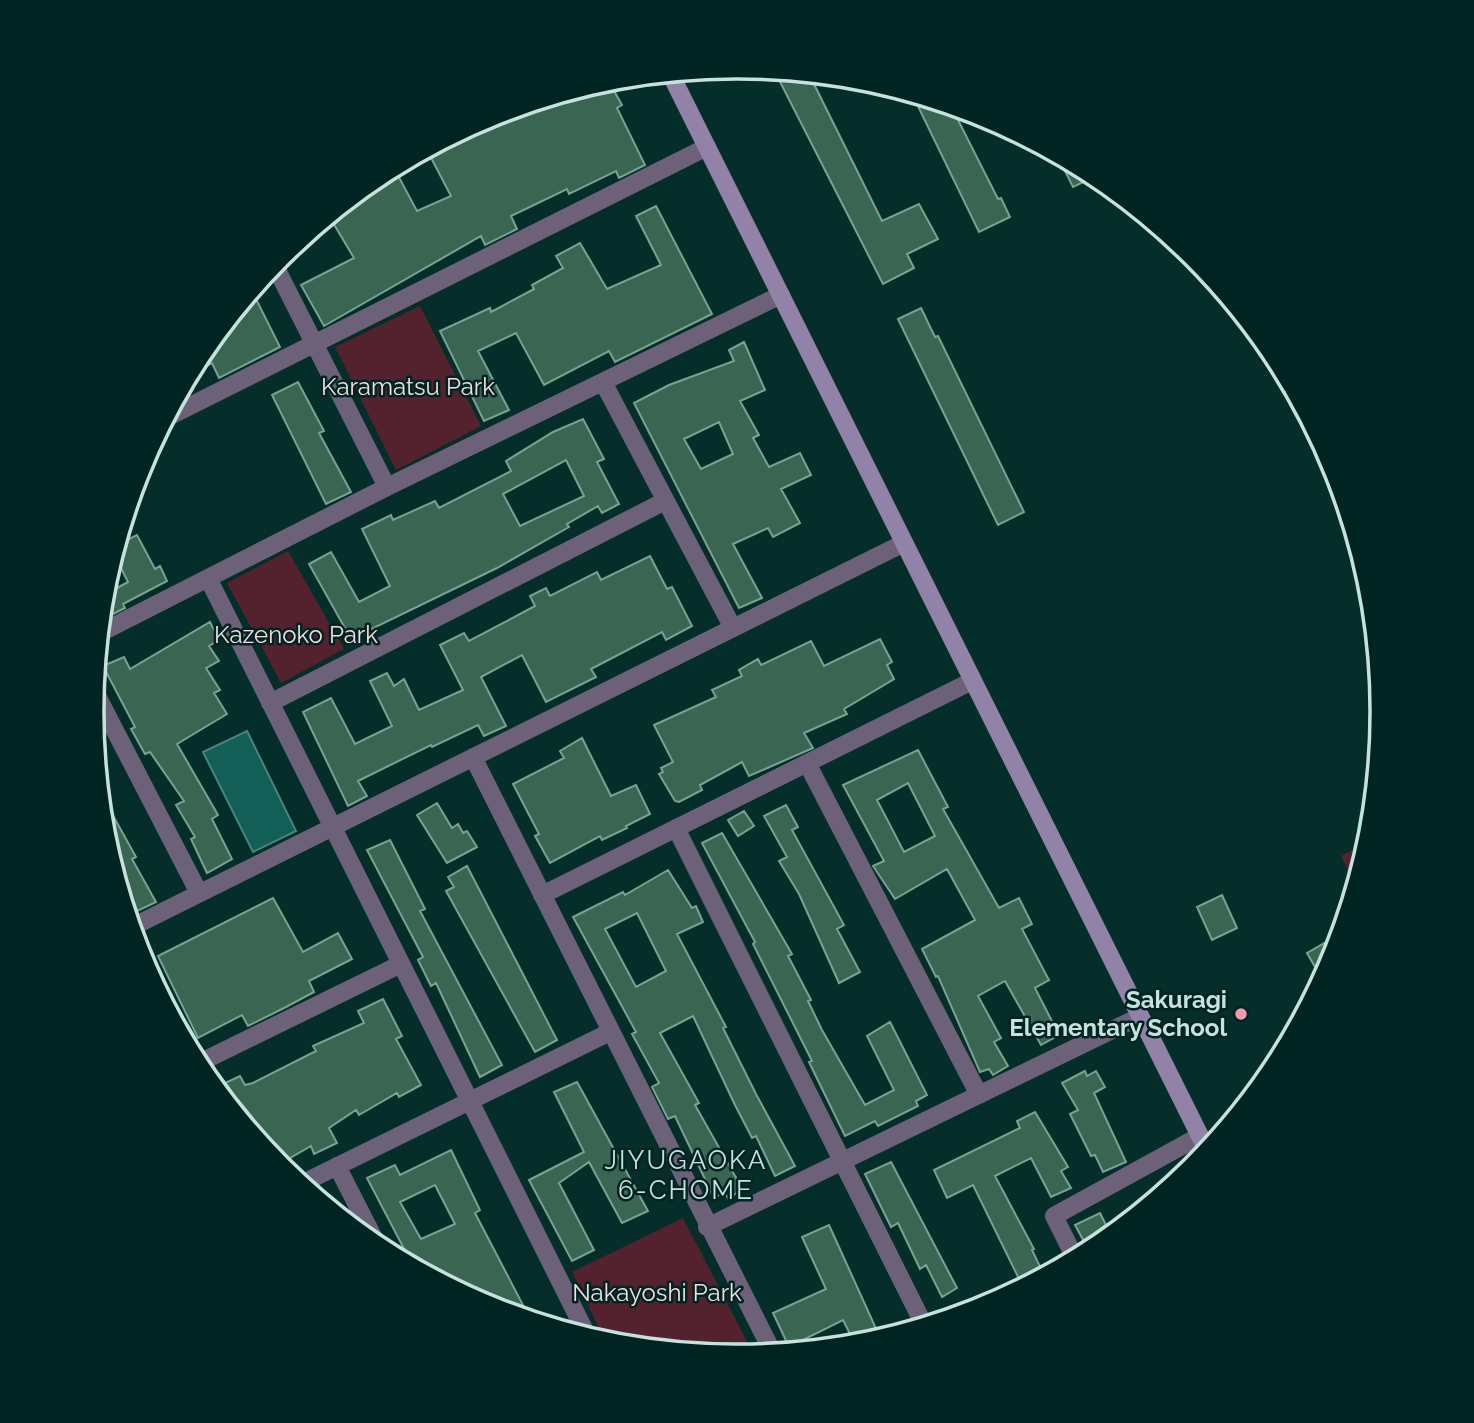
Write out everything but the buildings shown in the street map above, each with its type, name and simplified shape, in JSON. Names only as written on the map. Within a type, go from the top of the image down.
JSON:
[{"type":"street","points":[[675,82],[1202,1140]]},
{"type":"street","points":[[181,411],[707,147]]},
{"type":"street","points":[[280,275],[387,487]]},
{"type":"street","points":[[110,628],[387,487],[781,295]]},
{"type":"street","points":[[603,382],[733,628]]},
{"type":"street","points":[[270,703],[665,501]]},
{"type":"street","points":[[141,923],[904,543]]},
{"type":"street","points":[[208,578],[582,1325]]},
{"type":"street","points":[[542,895],[972,681]]},
{"type":"street","points":[[104,710],[199,893]]},
{"type":"street","points":[[473,757],[707,1227],[768,1343]]},
{"type":"street","points":[[807,763],[979,1095]]},
{"type":"street","points":[[676,828],[920,1317]]},
{"type":"street","points":[[208,1058],[401,964]]},
{"type":"street","points":[[707,1227],[1139,1017]]},
{"type":"street","points":[[311,1179],[610,1031]]},
{"type":"street","points":[[1070,1249],[1054,1216],[1195,1147]]},
{"type":"street","points":[[337,1166],[367,1224]]},
{"type":"green space","name":"Karamatsu Park","points":[[420,306],[481,426],[396,470],[335,347]]},
{"type":"green space","name":"Kazenoko Park","points":[[288,551],[344,649],[281,683],[227,583]]},
{"type":"green space","points":[[1354,849],[1349,872],[1341,856]]},
{"type":"green space","name":"Nakayoshi Park","points":[[683,1218],[748,1344],[654,1339],[599,1329],[572,1272]]},
{"type":"shaded area","points":[[247,731],[296,831],[253,852],[203,752]]},
{"type":"place","name":"Sakuragi Elementary School","points":[[1241,1014]]},
{"type":"district","name":"JIYUGAOKA 6-CHOME","points":[[686,1175]]}]
